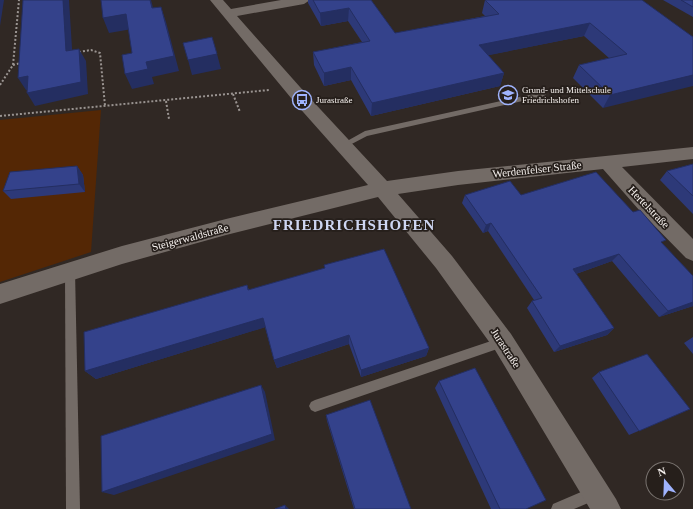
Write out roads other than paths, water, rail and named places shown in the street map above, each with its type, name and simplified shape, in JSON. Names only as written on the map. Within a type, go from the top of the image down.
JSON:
[{"type":"street","name":"Jurastraße","points":[[216,0],[292,88],[344,145],[444,262],[503,342],[601,501]]},
{"type":"street","points":[[228,13],[304,0]]},
{"type":"street","name":"Werdenfelser Straße","points":[[382,189],[458,178],[693,153]]},
{"type":"street","name":"Hertelstraße","points":[[607,162],[647,206],[693,252]]},
{"type":"street","name":"Steigerwaldstraße","points":[[0,294],[70,271],[226,227],[382,189]]},
{"type":"lane","points":[[344,145],[365,134],[542,94]]},
{"type":"lane","points":[[70,271],[74,509]]},
{"type":"lane","points":[[315,406],[503,342]]},
{"type":"lane","points":[[558,509],[601,501]]},
{"type":"place","name":"Grund- und Mittelschule Friedrichshofen","points":[[508,95]]},
{"type":"place","name":"Jurastraße","points":[[302,100]]},
{"type":"district","name":"FRIEDRICHSHOFEN","points":[[354,225]]}]
